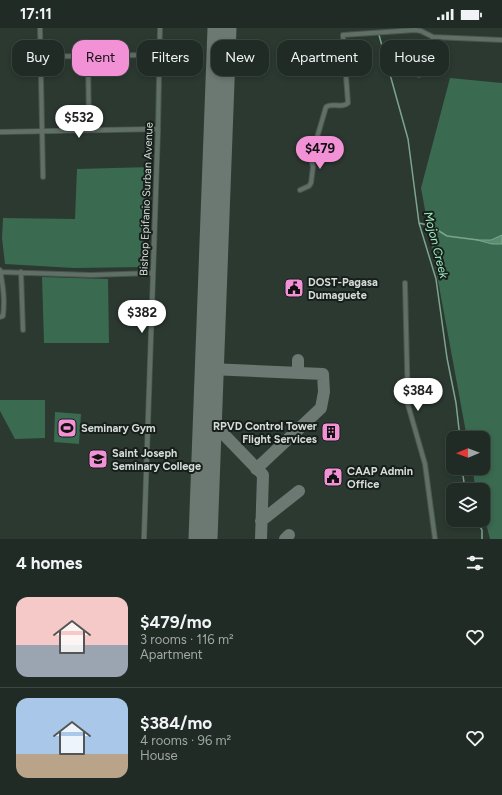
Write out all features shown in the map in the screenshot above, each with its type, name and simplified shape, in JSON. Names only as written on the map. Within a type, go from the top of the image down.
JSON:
[{"type":"street","points":[[40,28],[40,40]]},
{"type":"street","name":"Bishop Epifanio Surban Avenue","points":[[144,539],[160,28]]},
{"type":"street","points":[[300,190],[309,186],[311,183],[313,166],[311,158],[326,107],[330,105],[343,106],[348,103],[343,34],[421,30],[433,37],[502,40]]},
{"type":"street","points":[[42,76],[43,177]]},
{"type":"street","points":[[88,76],[89,130]]},
{"type":"street","points":[[0,132],[158,129]]},
{"type":"street","points":[[0,317],[3,316],[4,286],[0,271],[91,275],[153,273]]},
{"type":"street","points":[[21,272],[23,330]]},
{"type":"street","points":[[405,283],[408,404],[425,464],[435,539]]},
{"type":"shaded area","points":[[450,78],[502,83],[502,539],[490,539],[487,527],[490,527],[490,483],[475,483],[473,475],[490,475],[490,431],[466,431],[421,188]]},
{"type":"shaded area","points":[[151,167],[147,267],[74,268],[5,264],[2,238],[3,218],[75,219],[77,169]]},
{"type":"shaded area","points":[[502,235],[502,244],[492,244],[477,240],[491,240]]},
{"type":"shaded area","points":[[42,277],[108,279],[109,343],[44,343]]},
{"type":"shaded area","points":[[0,400],[45,400],[45,438],[15,439],[0,411]]},
{"type":"shaded area","name":"Seminary Gym","points":[[55,412],[81,414],[79,444],[54,442]]},
{"type":"waterway","name":"Mojon Creek","points":[[379,35],[408,139],[419,223],[436,279],[459,431]]},
{"type":"waterway","points":[[419,223],[431,226],[447,236],[478,240]]},
{"type":"waterway","name":"Mojon Creek","points":[[463,475],[464,483]]},
{"type":"waterway","name":"Mojon Creek","points":[[480,527],[482,530],[482,539]]},
{"type":"taxiway","points":[[298,360],[298,373]]},
{"type":"taxiway","points":[[210,369],[323,374],[324,392],[321,408],[256,469]]},
{"type":"taxiway","points":[[208,418],[263,475],[261,539]]},
{"type":"taxiway","points":[[261,521],[299,491]]},
{"type":"taxiway","points":[[285,539],[289,535]]},
{"type":"runway","points":[[203,539],[222,28]]},
{"type":"place","name":"DOST-Pagasa Dumaguete","points":[[294,288]]},
{"type":"place","name":"Seminary Gym","points":[[67,428]]},
{"type":"place","name":"RPVD Control Tower Flight Services","points":[[331,432]]},
{"type":"place","name":"Saint Joseph Seminary College","points":[[98,459]]},
{"type":"place","name":"CAAP Admin Office","points":[[333,477]]}]
